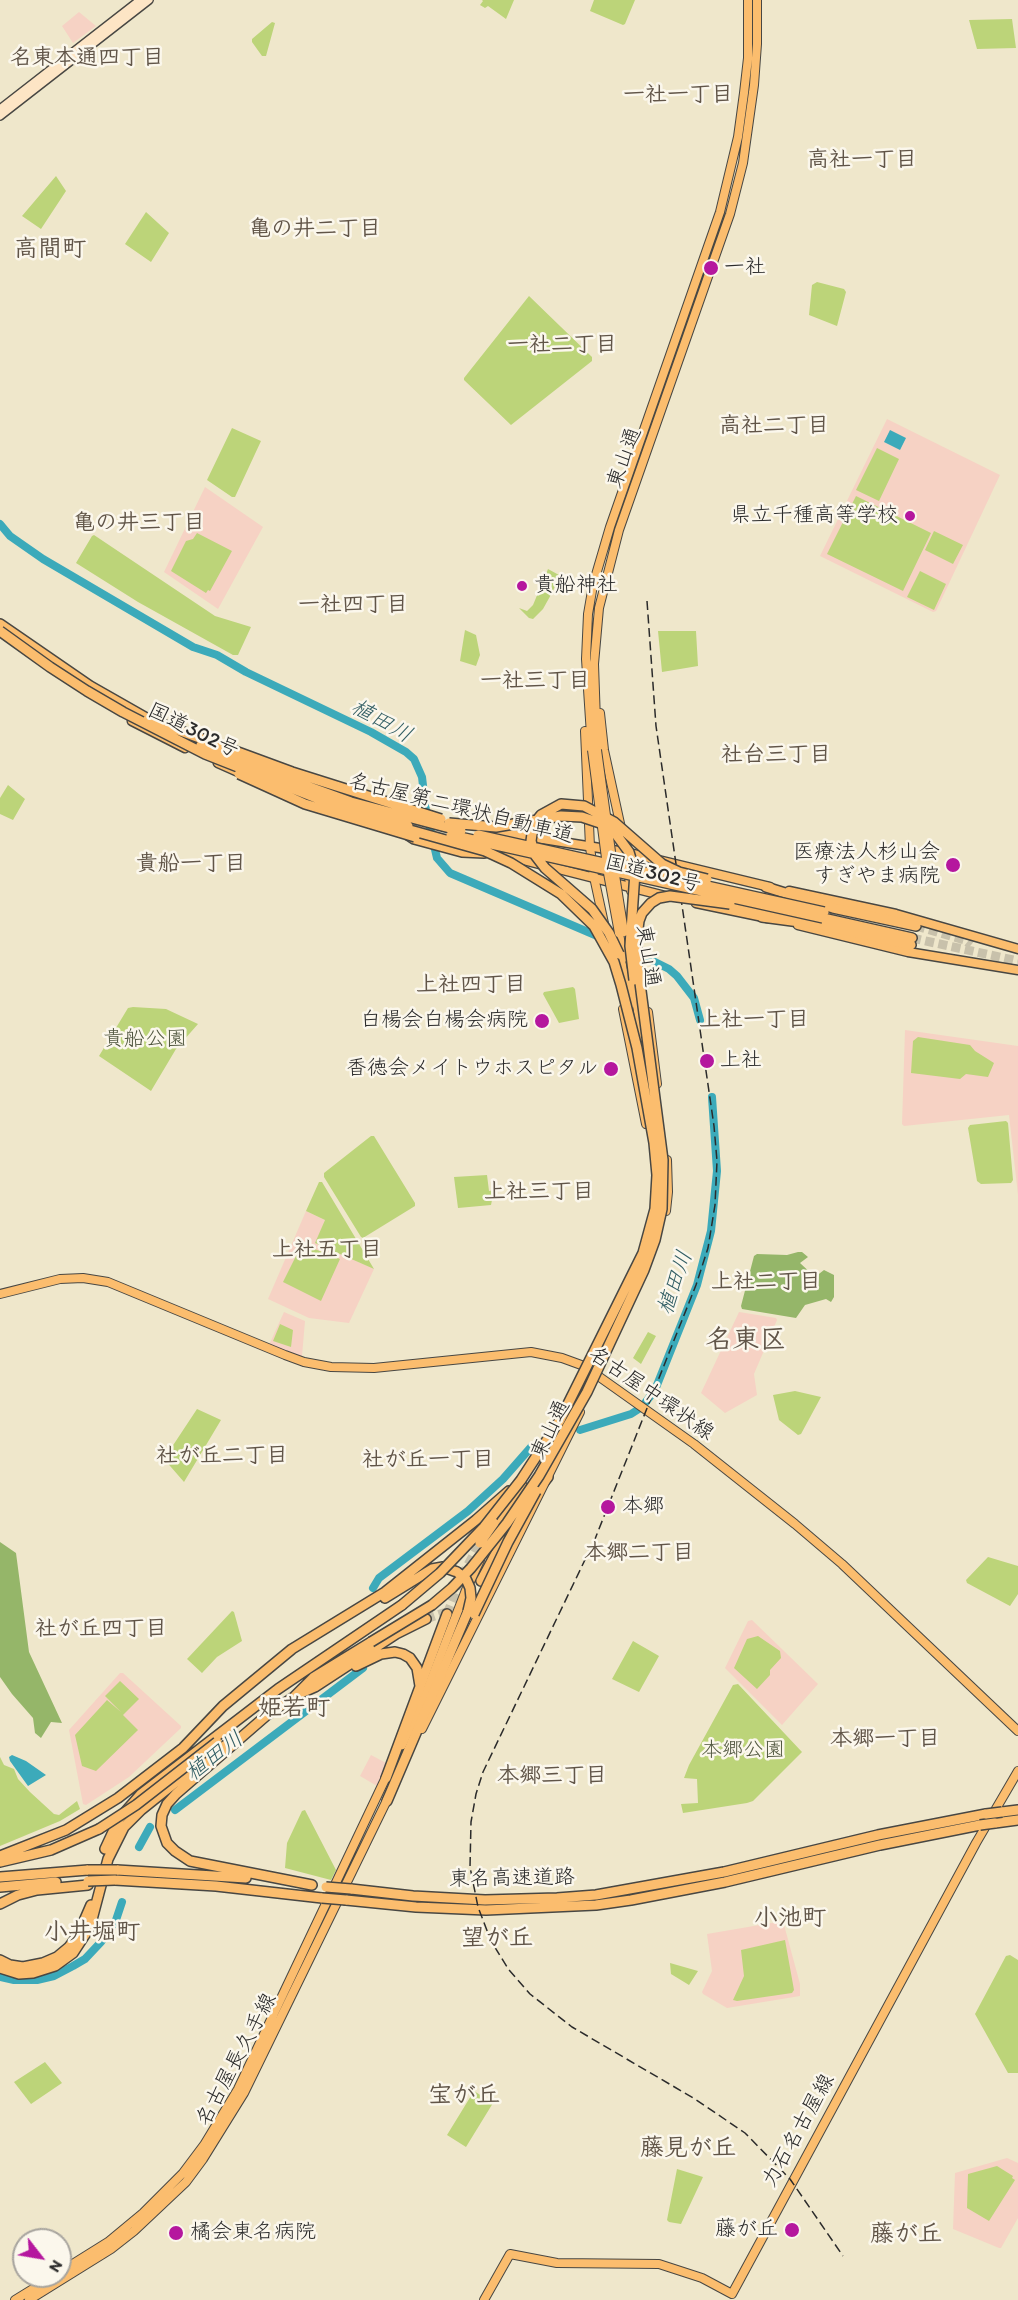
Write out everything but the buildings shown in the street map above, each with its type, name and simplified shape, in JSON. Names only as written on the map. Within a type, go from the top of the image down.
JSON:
[{"type":"highway","name":"名古屋第二環状自動車道","points":[[0,623],[81,680],[148,718],[243,763],[351,802],[418,820],[772,899],[913,936]]},
{"type":"highway","name":"国道302号","points":[[0,623],[46,656],[165,724],[244,760],[322,790],[418,820],[447,822],[625,852],[765,886],[895,910],[1018,949]]},
{"type":"highway","name":"名古屋第二環状自動車道","points":[[0,631],[87,691],[172,738],[241,769],[319,799],[404,825],[798,912],[822,911]]},
{"type":"highway","name":"国道302号","points":[[0,636],[69,684],[159,737],[238,773],[308,798],[519,859],[594,878],[928,956],[989,968],[1018,970]]},
{"type":"highway","points":[[148,718],[292,772],[447,822]]},
{"type":"highway","points":[[172,738],[261,786],[342,816],[408,835],[519,859]]},
{"type":"highway","points":[[480,1543],[552,1444],[578,1395],[643,1253],[655,1209],[656,1159],[619,954],[613,939],[592,909],[545,868],[535,855],[531,842],[537,820],[552,807],[561,804],[585,806],[614,822],[649,855],[667,867],[766,894],[772,899]]},
{"type":"highway","points":[[387,1801],[471,1613],[578,1408],[644,1270],[662,1209],[664,1176],[630,961],[635,872],[621,839],[606,826],[582,817],[561,816],[496,827],[459,825],[418,818],[418,820]]},
{"type":"highway","points":[[515,822],[535,838]]},
{"type":"highway","points":[[404,825],[410,830],[485,851],[531,874],[561,894],[594,926],[608,950],[618,974],[637,1048]]},
{"type":"highway","points":[[651,859],[668,855]]},
{"type":"highway","points":[[756,874],[765,886],[822,911],[850,908],[904,923],[913,936]]},
{"type":"highway","points":[[791,891],[813,888]]},
{"type":"highway","points":[[652,1101],[637,960],[638,925],[646,908],[659,898],[678,896],[761,911],[788,914],[798,912]]},
{"type":"highway","points":[[762,917],[913,936]]},
{"type":"highway","points":[[798,925],[806,936]]},
{"type":"highway","points":[[846,945],[856,939]]},
{"type":"highway","points":[[105,1848],[119,1819],[135,1799],[278,1689],[402,1605],[455,1557],[484,1527],[517,1486],[560,1420],[605,1333]]},
{"type":"highway","points":[[312,1885],[196,1863],[175,1851],[164,1838],[161,1826],[162,1815],[171,1799],[314,1677],[432,1605],[467,1573],[529,1492],[578,1408]]},
{"type":"highway","points":[[0,1960],[16,1966],[29,1967],[50,1961],[69,1947],[78,1935],[88,1914],[105,1848],[113,1824],[124,1804],[223,1706],[292,1649],[384,1592],[499,1500],[544,1447]]},
{"type":"highway","points":[[481,1581],[510,1527],[548,1477]]},
{"type":"highway","points":[[414,1569],[452,1546],[486,1520],[503,1517]]},
{"type":"highway","points":[[345,1617],[387,1596],[432,1569],[443,1567],[457,1572],[466,1579],[470,1588],[471,1613]]},
{"type":"highway","points":[[386,1778],[447,1614]]},
{"type":"highway","points":[[322,1682],[396,1634],[426,1620]]},
{"type":"highway","points":[[294,1696],[375,1656],[394,1652],[410,1658],[417,1668],[420,1681],[417,1697]]},
{"type":"highway","points":[[0,1862],[41,1853],[99,1829],[136,1805],[217,1742],[278,1689]]},
{"type":"highway","points":[[0,1968],[19,1974],[33,1973],[55,1966],[73,1953],[90,1927],[108,1859],[124,1827],[141,1810],[206,1758],[250,1730]]},
{"type":"highway","points":[[0,1856],[56,1835],[86,1819],[118,1798],[183,1748]]},
{"type":"highway","name":"東名高速道路","points":[[661,1890],[878,1835],[1018,1810]]},
{"type":"highway","name":"東名高速道路","points":[[0,1887],[115,1882],[172,1883],[427,1907],[505,1910],[586,1905],[980,1825],[1018,1820]]},
{"type":"highway","name":"東名高速道路","points":[[0,1877],[117,1870],[216,1875],[413,1896],[523,1900],[649,1892]]},
{"type":"highway","points":[[0,1904],[26,1893],[88,1883]]},
{"type":"main road","points":[[0,109],[140,0]]},
{"type":"main road","points":[[0,116],[149,0]]},
{"type":"main road","name":"東山通","points":[[353,1869],[598,1376],[644,1278],[659,1240],[668,1192],[668,1174],[663,1134],[652,1101],[594,750],[586,686],[588,614],[596,576],[613,518],[720,212],[738,137],[748,58],[748,0]]},
{"type":"main road","name":"東山通","points":[[594,750],[594,664],[598,608],[619,530],[730,214],[743,163],[754,85],[757,0]]},
{"type":"main road","points":[[594,664],[604,750],[630,886],[663,1134]]},
{"type":"main road","points":[[586,686],[585,749],[590,847],[594,878],[649,1137]]},
{"type":"main road","name":"東山通","points":[[343,1866],[423,1699],[466,1590],[503,1517],[544,1447],[631,1272],[645,1237],[650,1211],[653,1185],[649,1137],[652,1101]]},
{"type":"main road","name":"名古屋中環状線","points":[[0,1294],[60,1279],[83,1278],[108,1282],[285,1355],[304,1362],[331,1367],[374,1368],[531,1352],[562,1358],[584,1366],[694,1444],[842,1564],[1018,1731]]},
{"type":"main road","name":"力石名古屋線","points":[[483,2300],[510,2254],[557,2264],[659,2264],[702,2278],[732,2294],[976,1843],[1018,1771]]},
{"type":"main road","name":"名古屋長久手線","points":[[72,2264],[108,2242],[144,2213],[183,2173],[204,2145],[238,2089],[297,1969],[343,1866]]},
{"type":"main road","name":"名古屋長久手線","points":[[29,2300],[111,2249],[135,2231],[192,2174],[223,2130],[244,2093],[353,1869]]},
{"type":"main road","points":[[15,2300],[34,2288]]},
{"type":"shaded area","points":[[79,12],[96,26],[73,43],[62,26]]},
{"type":"shaded area","name":"県立千種高等学校","points":[[887,419],[1000,475],[936,611],[933,612],[820,556]]},
{"type":"shaded area","points":[[205,487],[263,527],[218,609],[164,572]]},
{"type":"shaded area","points":[[905,1030],[1018,1046],[1018,1195],[1009,1115],[904,1126],[902,1124]]},
{"type":"shaded area","points":[[306,1211],[325,1220],[316,1243],[374,1269],[349,1323],[309,1318],[268,1299]]},
{"type":"shaded area","points":[[284,1312],[305,1321],[302,1356],[299,1357],[269,1345]]},
{"type":"shaded area","points":[[739,1312],[777,1320],[754,1374],[757,1395],[725,1413],[701,1393]]},
{"type":"shaded area","points":[[752,1620],[818,1684],[782,1725],[725,1668],[748,1621]]},
{"type":"shaded area","points":[[120,1673],[123,1673],[181,1728],[129,1777],[86,1805],[83,1804],[69,1730]]},
{"type":"shaded area","points":[[371,1755],[388,1764],[377,1786],[360,1776]]},
{"type":"shaded area","points":[[783,1921],[800,1984],[800,1996],[727,2008],[703,1994],[712,1971],[707,1934]]},
{"type":"shaded area","points":[[1007,2158],[1018,2163],[1018,2218],[999,2248],[953,2229],[955,2173]]},
{"type":"green space","points":[[482,0],[514,0],[506,19],[488,6],[485,8],[480,5]]},
{"type":"green space","points":[[594,0],[635,0],[623,25],[590,11]]},
{"type":"green space","points":[[1012,19],[1016,48],[977,49],[969,20]]},
{"type":"green space","points":[[272,22],[275,23],[266,56],[262,56],[252,39]]},
{"type":"green space","points":[[56,176],[66,191],[41,229],[22,216]]},
{"type":"green space","points":[[146,212],[169,233],[151,262],[125,244]]},
{"type":"green space","points":[[817,282],[844,289],[846,292],[837,326],[809,315],[812,285]]},
{"type":"green space","points":[[529,296],[592,357],[592,361],[511,425],[464,378]]},
{"type":"green space","points":[[232,428],[261,441],[235,497],[207,480]]},
{"type":"green space","points":[[877,448],[899,459],[879,501],[856,490]]},
{"type":"green space","points":[[856,496],[931,533],[903,591],[827,554]]},
{"type":"green space","points":[[934,531],[963,545],[953,564],[925,550]]},
{"type":"green space","points":[[197,533],[232,551],[210,591],[206,593],[171,571],[186,541],[193,539]]},
{"type":"green space","points":[[94,535],[215,616],[251,627],[238,655],[233,655],[138,602],[76,563]]},
{"type":"green space","points":[[548,569],[559,575],[553,591],[543,609],[533,619],[529,618],[519,608],[527,611],[533,605]]},
{"type":"green space","points":[[920,571],[946,584],[934,610],[907,597]]},
{"type":"green space","points":[[465,630],[476,635],[480,655],[476,666],[460,661]]},
{"type":"green space","points":[[658,631],[696,631],[698,666],[662,672]]},
{"type":"green space","points":[[8,785],[25,799],[13,820],[0,814],[0,798]]},
{"type":"green space","points":[[573,987],[579,1019],[559,1023],[543,994]]},
{"type":"green space","name":"貴船公園","points":[[128,1008],[166,1009],[198,1024],[176,1049],[151,1091],[99,1056]]},
{"type":"green space","points":[[918,1037],[970,1045],[994,1063],[988,1077],[966,1074],[960,1079],[911,1073],[913,1041]]},
{"type":"green space","points":[[1006,1121],[1013,1180],[1011,1183],[981,1184],[977,1181],[968,1128],[970,1125]]},
{"type":"green space","points":[[374,1136],[415,1206],[363,1238],[324,1177],[324,1173]]},
{"type":"green space","points":[[487,1175],[489,1191],[494,1190],[491,1205],[458,1208],[454,1177]]},
{"type":"green space","points":[[319,1182],[322,1182],[374,1269],[315,1243],[325,1220],[306,1211]]},
{"type":"green space","points":[[302,1244],[340,1259],[321,1301],[283,1282]]},
{"type":"green space","points":[[798,1252],[808,1257],[800,1263],[815,1277],[824,1270],[834,1275],[834,1297],[831,1302],[826,1299],[805,1305],[796,1318],[742,1309],[754,1256],[757,1254],[787,1255]]},
{"type":"green space","points":[[280,1324],[293,1330],[291,1347],[273,1341]]},
{"type":"green space","points":[[648,1332],[656,1336],[641,1364],[633,1358]]},
{"type":"green space","points":[[795,1391],[821,1397],[801,1434],[798,1435],[779,1420],[773,1395]]},
{"type":"green space","points":[[197,1409],[221,1420],[184,1482],[164,1459]]},
{"type":"green space","points":[[0,1542],[16,1553],[29,1652],[62,1723],[51,1722],[41,1738],[35,1733],[33,1718],[0,1677]]},
{"type":"green space","points":[[988,1557],[1018,1566],[1018,1594],[1010,1606],[967,1583],[966,1580]]},
{"type":"green space","points":[[232,1611],[242,1641],[217,1657],[202,1673],[187,1659]]},
{"type":"green space","points":[[758,1636],[780,1651],[781,1658],[757,1689],[734,1668],[747,1639]]},
{"type":"green space","points":[[633,1641],[659,1656],[639,1692],[612,1679]]},
{"type":"green space","points":[[120,1681],[139,1699],[123,1715],[138,1730],[96,1771],[82,1766],[75,1735],[107,1700],[121,1712],[105,1696]]},
{"type":"green space","name":"本郷公園","points":[[738,1684],[802,1752],[753,1801],[683,1813],[681,1804],[698,1803],[697,1779],[684,1778],[689,1765],[733,1685]]},
{"type":"green space","points":[[0,1757],[4,1765],[14,1769],[18,1779],[54,1814],[59,1815],[77,1801],[80,1809],[60,1821],[0,1846]]},
{"type":"green space","points":[[305,1810],[336,1870],[331,1880],[285,1868],[287,1843],[302,1811]]},
{"type":"green space","points":[[785,1940],[794,1990],[792,1993],[733,2000],[744,1976],[741,1950]]},
{"type":"green space","points":[[1010,1955],[1018,1960],[1018,2073],[1008,2073],[975,2014],[1006,1956]]},
{"type":"green space","points":[[670,1963],[698,1971],[689,1985],[671,1974]]},
{"type":"green space","points":[[45,2062],[62,2083],[31,2104],[14,2082]]},
{"type":"green space","points":[[474,2091],[493,2103],[466,2147],[447,2135]]},
{"type":"green space","points":[[997,2166],[1013,2176],[1015,2180],[989,2221],[967,2208],[968,2174]]},
{"type":"green space","points":[[677,2169],[703,2177],[681,2224],[667,2220]]},
{"type":"water","points":[[890,430],[906,438],[900,450],[884,442]]},
{"type":"water","points":[[12,1755],[26,1761],[46,1775],[28,1786],[10,1761],[9,1757]]},
{"type":"waterway","name":"植田川","points":[[0,524],[10,536],[43,559],[193,647],[217,655],[246,672],[371,732],[406,752],[414,759],[422,777],[426,811],[437,858],[450,873],[602,938]]},
{"type":"waterway","name":"植田川","points":[[633,951],[669,969],[677,976],[694,998],[700,1020]]},
{"type":"waterway","name":"植田川","points":[[580,1430],[631,1414],[642,1407],[655,1390],[697,1285],[711,1231],[717,1171],[712,1097]]},
{"type":"waterway","name":"植田川","points":[[373,1588],[379,1578],[468,1511],[503,1479],[532,1446],[536,1446]]},
{"type":"waterway","name":"植田川","points":[[175,1810],[363,1668]]},
{"type":"waterway","name":"植田川","points":[[139,1847],[150,1827]]},
{"type":"waterway","name":"植田川","points":[[0,1977],[14,1980],[37,1980],[54,1976],[85,1959],[101,1942],[116,1920],[122,1902]]},
{"type":"tunnel","points":[[916,926],[965,940],[971,945]]},
{"type":"tunnel","points":[[912,938],[1018,961]]},
{"type":"tunnel","points":[[447,1614],[464,1572],[480,1543]]},
{"type":"tunnel","points":[[426,1619],[452,1610]]},
{"type":"railway","points":[[647,601],[656,726],[714,1126],[717,1161],[715,1205],[708,1248],[696,1285],[595,1539],[483,1772],[471,1822],[470,1867],[478,1907],[491,1941],[509,1970],[530,1994],[572,2027],[695,2099],[745,2133],[790,2179],[843,2256]]},
{"type":"place","name":"一社","points":[[711,268]]},
{"type":"place","name":"県立千種高等学校","points":[[910,516]]},
{"type":"place","name":"貴船神社","points":[[522,586]]},
{"type":"place","name":"医療法人杉山会 すぎやま病院","points":[[953,865]]},
{"type":"place","name":"白楊会白楊会病院","points":[[542,1021]]},
{"type":"place","name":"上社","points":[[707,1061]]},
{"type":"place","name":"香徳会メイトウホスピタル","points":[[611,1069]]},
{"type":"place","name":"本郷","points":[[608,1507]]},
{"type":"place","name":"藤が丘","points":[[792,2230]]},
{"type":"place","name":"橘会東名病院","points":[[176,2233]]},
{"type":"district","name":"名東本通四丁目","points":[[87,58]]},
{"type":"district","name":"一社一丁目","points":[[678,95]]},
{"type":"district","name":"高社一丁目","points":[[862,160]]},
{"type":"district","name":"亀の井二丁目","points":[[315,229]]},
{"type":"district","name":"高間町","points":[[50,250]]},
{"type":"district","name":"一社二丁目","points":[[562,345]]},
{"type":"district","name":"高社二丁目","points":[[774,426]]},
{"type":"district","name":"亀の井三丁目","points":[[139,523]]},
{"type":"district","name":"一社四丁目","points":[[353,605]]},
{"type":"district","name":"一社三丁目","points":[[535,681]]},
{"type":"district","name":"社台三丁目","points":[[776,755]]},
{"type":"district","name":"貴船一丁目","points":[[191,864]]},
{"type":"district","name":"上社四丁目","points":[[471,985]]},
{"type":"district","name":"上社一丁目","points":[[754,1020]]},
{"type":"district","name":"上社三丁目","points":[[539,1192]]},
{"type":"district","name":"上社五丁目","points":[[327,1250]]},
{"type":"district","name":"上社二丁目","points":[[766,1282]]},
{"type":"district","name":"名東区","points":[[746,1341]]},
{"type":"district","name":"社が丘二丁目","points":[[222,1456]]},
{"type":"district","name":"社が丘一丁目","points":[[428,1460]]},
{"type":"district","name":"本郷二丁目","points":[[639,1553]]},
{"type":"district","name":"社が丘四丁目","points":[[101,1629]]},
{"type":"district","name":"姫若町","points":[[294,1709]]},
{"type":"district","name":"本郷一丁目","points":[[885,1739]]},
{"type":"district","name":"本郷三丁目","points":[[552,1776]]},
{"type":"district","name":"小池町","points":[[790,1919]]},
{"type":"district","name":"小井堀町","points":[[92,1933]]},
{"type":"district","name":"望が丘","points":[[497,1939]]},
{"type":"district","name":"宝が丘","points":[[464,2096]]},
{"type":"district","name":"藤見が丘","points":[[688,2149]]},
{"type":"district","name":"藤が丘","points":[[906,2235]]}]
